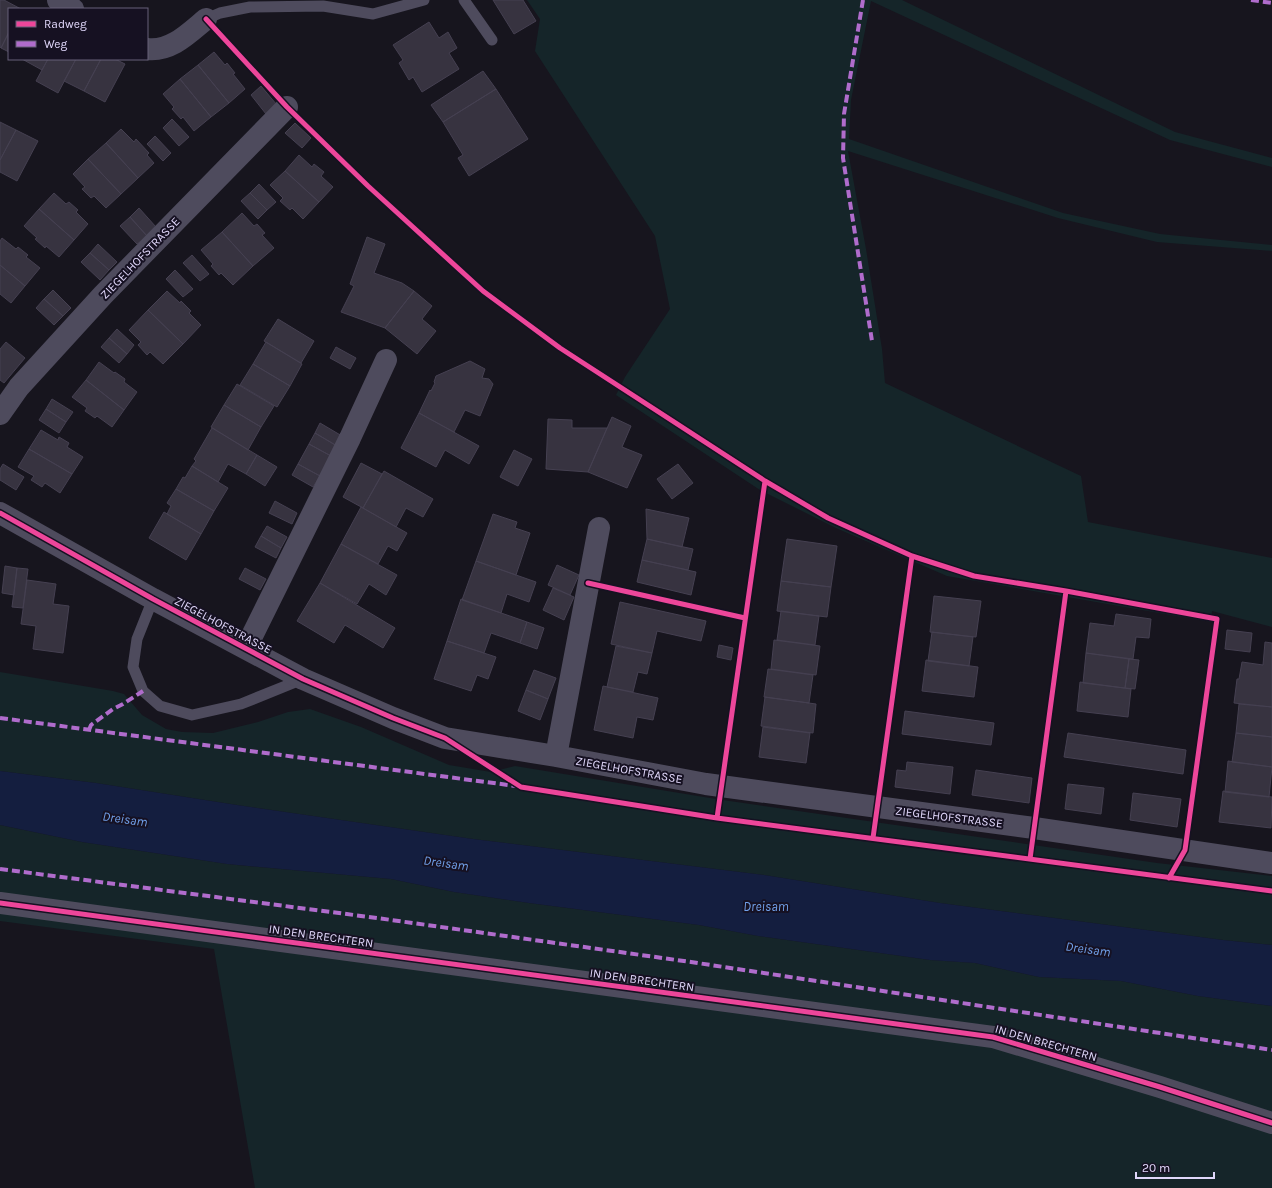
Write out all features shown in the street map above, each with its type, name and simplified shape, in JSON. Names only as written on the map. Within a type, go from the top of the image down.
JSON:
[{"type":"street","points":[[58,0],[71,8]]},
{"type":"street","points":[[148,49],[156,50],[176,43],[206,19]]},
{"type":"street","name":"ZIEGELHOFSTRASSE","points":[[0,414],[19,387],[104,295],[287,107]]},
{"type":"street","name":"ZIEGELHOFSTRASSE","points":[[246,648],[350,438],[386,360]]},
{"type":"street","name":"ZIEGELHOFSTRASSE","points":[[0,513],[153,599],[303,679],[393,718],[445,738],[556,756],[721,786],[1272,862]]},
{"type":"street","points":[[556,756],[599,528]]},
{"type":"street","name":"IN DEN BRECHTERN","points":[[0,903],[993,1037],[1160,1086],[1272,1123]]},
{"type":"lane","points":[[206,19],[220,13],[250,7],[323,6],[373,14],[424,0]]},
{"type":"lane","points":[[464,0],[492,40]]},
{"type":"lane","points":[[153,599],[136,639],[133,667],[143,691],[160,706],[192,715],[241,704],[303,679]]},
{"type":"shaded area","points":[[527,0],[902,0],[1175,132],[1272,158],[1272,167],[1170,140],[871,1],[851,100],[849,139],[1063,213],[1160,234],[1272,245],[1272,251],[1157,242],[1058,218],[848,151],[882,349],[885,383],[1081,476],[1088,522],[1272,558],[1272,627],[1212,611],[1211,622],[947,576],[836,528],[760,490],[616,395],[625,377],[670,309],[655,236],[535,51],[540,19]]},
{"type":"shaded area","points":[[0,672],[124,694],[142,715],[166,729],[182,732],[213,733],[258,722],[288,712],[310,709],[361,727],[449,765],[491,772],[515,766],[716,799],[1157,863],[1272,876],[1272,945],[940,903],[764,875],[473,839],[96,783],[0,771]]},
{"type":"shaded area","points":[[0,825],[82,842],[227,864],[391,879],[454,892],[699,925],[758,936],[930,960],[975,963],[1039,977],[1121,981],[1198,996],[1272,1006],[1272,1188],[255,1188],[214,949],[0,921]]},
{"type":"water","name":"Dreisam","points":[[0,771],[96,783],[473,839],[764,875],[940,903],[1272,945],[1272,1006],[1198,996],[1121,981],[1039,977],[975,963],[930,960],[758,936],[699,925],[454,892],[391,879],[227,864],[82,842],[0,825]]},
{"type":"building","points":[[0,0],[4,0],[19,8],[8,8],[8,34],[1,48]]},
{"type":"building","points":[[493,0],[523,0],[536,21],[514,34]]},
{"type":"building","points":[[429,22],[439,38],[448,32],[457,48],[449,53],[459,69],[422,92],[413,77],[409,80],[399,63],[403,60],[393,45]]},
{"type":"building","points":[[8,34],[8,52],[1,48]]},
{"type":"building","points":[[214,52],[225,65],[227,63],[235,73],[233,74],[245,89],[229,103],[198,65]]},
{"type":"building","points":[[24,60],[47,60],[42,70]]},
{"type":"building","points":[[47,60],[75,60],[58,93],[36,81]]},
{"type":"building","points":[[75,60],[100,60],[84,91],[64,81]]},
{"type":"building","points":[[100,60],[117,60],[125,64],[105,102],[84,91]]},
{"type":"building","points":[[198,65],[229,103],[211,117],[180,79]]},
{"type":"building","points":[[483,71],[496,89],[443,122],[431,105]]},
{"type":"building","points":[[180,79],[211,117],[194,131],[183,117],[181,119],[172,109],[174,107],[163,94]]},
{"type":"building","points":[[261,86],[277,105],[266,114],[251,95]]},
{"type":"building","points":[[496,89],[528,139],[469,176],[458,158],[463,155],[443,122]]},
{"type":"building","points":[[172,119],[189,137],[179,146],[163,128]]},
{"type":"building","points":[[0,122],[16,130],[0,160]]},
{"type":"building","points":[[295,123],[311,138],[302,148],[285,133]]},
{"type":"building","points":[[121,129],[134,142],[136,139],[149,153],[147,155],[154,163],[138,178],[106,143]]},
{"type":"building","points":[[16,130],[38,141],[17,181],[0,172],[0,160]]},
{"type":"building","points":[[155,136],[171,153],[163,161],[147,144]]},
{"type":"building","points":[[106,143],[138,178],[121,194],[88,159]]},
{"type":"building","points":[[299,155],[312,167],[314,164],[324,172],[321,176],[333,187],[319,202],[285,171]]},
{"type":"building","points":[[88,159],[121,194],[106,208],[94,196],[91,198],[82,189],[85,187],[73,174]]},
{"type":"building","points":[[285,171],[319,202],[303,219],[292,208],[290,210],[280,201],[283,198],[270,185]]},
{"type":"building","points":[[259,184],[276,202],[267,210],[250,193]]},
{"type":"building","points":[[54,193],[66,204],[69,202],[78,210],[76,212],[88,224],[74,240],[39,209]]},
{"type":"building","points":[[250,193],[267,210],[258,219],[241,201]]},
{"type":"building","points":[[139,208],[156,227],[147,236],[130,217]]},
{"type":"building","points":[[39,209],[74,240],[59,257],[46,246],[45,248],[24,226]]},
{"type":"building","points":[[242,213],[254,226],[257,224],[265,233],[262,235],[274,248],[253,266],[222,232]]},
{"type":"building","points":[[130,217],[147,236],[137,244],[120,226]]},
{"type":"building","points":[[222,232],[253,266],[233,285],[221,273],[219,275],[211,266],[213,264],[201,250]]},
{"type":"building","points":[[367,237],[385,244],[374,273],[402,283],[414,291],[385,328],[341,312],[354,286],[350,284]]},
{"type":"building","points":[[2,238],[16,249],[18,247],[28,255],[26,257],[40,268],[25,286],[0,265],[0,241]]},
{"type":"building","points":[[98,244],[117,262],[109,270],[90,253]]},
{"type":"building","points":[[90,253],[109,270],[100,280],[81,262]]},
{"type":"building","points":[[192,255],[209,274],[200,281],[183,263]]},
{"type":"building","points":[[0,265],[25,286],[11,303],[0,294]]},
{"type":"building","points":[[175,270],[193,289],[183,297],[166,279]]},
{"type":"building","points":[[53,290],[71,308],[63,316],[44,299]]},
{"type":"building","points":[[167,291],[180,303],[181,301],[191,311],[189,313],[201,325],[183,344],[148,310]]},
{"type":"building","points":[[414,291],[432,306],[422,319],[436,331],[417,354],[385,328]]},
{"type":"building","points":[[44,299],[63,316],[54,325],[36,308]]},
{"type":"building","points":[[148,310],[183,344],[163,364],[150,352],[147,355],[138,345],[141,342],[129,330]]},
{"type":"building","points":[[278,319],[314,341],[301,363],[264,341]]},
{"type":"building","points":[[117,329],[134,345],[127,354],[109,338]]},
{"type":"building","points":[[109,338],[127,354],[119,363],[101,347]]},
{"type":"building","points":[[6,342],[25,358],[4,383],[0,380],[0,349]]},
{"type":"building","points":[[266,342],[302,364],[290,386],[253,364]]},
{"type":"building","points":[[336,347],[356,358],[350,369],[330,358]]},
{"type":"building","points":[[470,361],[485,369],[482,378],[489,379],[493,384],[480,416],[465,410],[454,432],[419,413],[435,383],[436,376]]},
{"type":"building","points":[[99,362],[125,379],[124,382],[137,392],[124,410],[86,380]]},
{"type":"building","points":[[253,364],[290,386],[277,407],[240,385]]},
{"type":"building","points":[[86,380],[124,410],[112,427],[97,416],[95,418],[85,411],[87,408],[72,397]]},
{"type":"building","points":[[237,384],[274,406],[261,427],[224,405]]},
{"type":"building","points":[[52,399],[73,412],[66,422],[46,409]]},
{"type":"building","points":[[224,405],[261,427],[248,450],[211,427]]},
{"type":"building","points":[[46,409],[66,422],[59,433],[39,420]]},
{"type":"building","points":[[419,413],[479,446],[469,464],[445,450],[436,467],[401,448]]},
{"type":"building","points":[[612,417],[631,426],[622,447],[642,455],[627,488],[588,472]]},
{"type":"building","points":[[548,419],[572,420],[572,428],[607,428],[588,472],[546,469]]},
{"type":"building","points":[[320,423],[342,436],[337,446],[315,433]]},
{"type":"building","points":[[212,428],[257,455],[246,474],[228,464],[218,482],[192,466],[196,461],[194,459]]},
{"type":"building","points":[[41,430],[58,440],[59,437],[69,443],[67,447],[83,457],[72,474],[29,449]]},
{"type":"building","points":[[315,433],[337,446],[331,456],[309,444]]},
{"type":"building","points":[[309,444],[331,456],[320,476],[298,464]]},
{"type":"building","points":[[29,449],[72,474],[60,493],[45,483],[42,487],[31,480],[34,476],[18,467]]},
{"type":"building","points":[[514,450],[532,459],[518,486],[500,477]]},
{"type":"building","points":[[257,455],[277,467],[265,486],[246,474]]},
{"type":"building","points":[[361,463],[382,474],[363,508],[343,497]]},
{"type":"building","points":[[3,464],[24,477],[16,490],[0,480],[0,469]]},
{"type":"building","points":[[298,464],[320,476],[313,487],[292,475]]},
{"type":"building","points":[[678,464],[693,483],[672,499],[657,479]]},
{"type":"building","points":[[192,466],[228,488],[214,511],[176,489]]},
{"type":"building","points":[[384,471],[433,499],[423,517],[406,508],[396,527],[363,508]]},
{"type":"building","points":[[176,489],[214,511],[201,534],[167,514],[171,506],[167,503]]},
{"type":"building","points":[[275,501],[297,513],[292,524],[269,513]]},
{"type":"building","points":[[361,507],[407,533],[397,551],[388,546],[378,564],[341,544]]},
{"type":"building","points":[[646,509],[689,518],[682,547],[647,539]]},
{"type":"building","points":[[164,512],[201,534],[186,560],[149,538]]},
{"type":"building","points":[[493,514],[517,522],[515,528],[530,533],[516,575],[476,561]]},
{"type":"building","points":[[267,526],[287,537],[281,548],[261,536]]},
{"type":"building","points":[[261,536],[281,548],[276,558],[255,547]]},
{"type":"building","points":[[647,539],[693,549],[688,570],[642,560]]},
{"type":"building","points":[[787,539],[837,546],[831,587],[781,581]]},
{"type":"building","points":[[341,544],[397,575],[386,595],[369,584],[357,604],[320,583]]},
{"type":"building","points":[[642,560],[696,572],[691,595],[637,582]]},
{"type":"building","points":[[476,561],[536,582],[529,602],[507,594],[501,613],[462,600]]},
{"type":"building","points":[[557,565],[579,575],[570,595],[548,585]]},
{"type":"building","points":[[5,566],[17,568],[14,595],[2,593]]},
{"type":"building","points":[[17,568],[28,569],[23,608],[12,607]]},
{"type":"building","points":[[245,568],[266,579],[260,590],[239,579]]},
{"type":"building","points":[[27,580],[56,584],[53,604],[69,606],[63,653],[33,649],[36,626],[21,624]]},
{"type":"building","points":[[781,581],[831,587],[827,617],[777,611]]},
{"type":"building","points":[[320,583],[395,628],[383,648],[345,625],[334,643],[297,621]]},
{"type":"building","points":[[553,588],[574,597],[564,620],[543,610]]},
{"type":"building","points":[[934,596],[981,601],[976,637],[930,632]]},
{"type":"building","points":[[461,599],[527,622],[520,643],[491,633],[484,653],[447,641]]},
{"type":"building","points":[[620,602],[706,621],[701,641],[657,631],[652,653],[611,644]]},
{"type":"building","points":[[781,611],[819,616],[815,645],[777,640]]},
{"type":"building","points":[[1116,614],[1151,619],[1149,638],[1136,637],[1133,659],[1086,653],[1090,623],[1114,626]]},
{"type":"building","points":[[527,622],[544,628],[537,649],[520,643]]},
{"type":"building","points":[[1227,630],[1252,633],[1250,652],[1225,649]]},
{"type":"building","points":[[932,632],[973,637],[969,666],[928,661]]},
{"type":"building","points":[[774,640],[820,646],[816,675],[771,669]]},
{"type":"building","points":[[447,641],[496,657],[488,679],[477,675],[471,691],[434,679]]},
{"type":"building","points":[[1265,642],[1272,643],[1272,707],[1234,703],[1237,679],[1239,679],[1242,662],[1263,665]]},
{"type":"building","points":[[719,645],[733,648],[731,660],[717,657]]},
{"type":"building","points":[[616,646],[652,653],[647,674],[638,672],[633,692],[607,687]]},
{"type":"building","points":[[1086,653],[1129,659],[1125,688],[1083,683]]},
{"type":"building","points":[[1129,659],[1139,660],[1135,689],[1125,688]]},
{"type":"building","points":[[926,660],[978,667],[974,697],[922,691]]},
{"type":"building","points":[[768,669],[813,675],[809,703],[764,697]]},
{"type":"building","points":[[534,670],[556,678],[548,699],[526,690]]},
{"type":"building","points":[[1080,682],[1131,689],[1128,717],[1077,711]]},
{"type":"building","points":[[603,686],[658,698],[653,720],[637,717],[633,738],[594,730]]},
{"type":"building","points":[[526,690],[548,699],[540,720],[518,711]]},
{"type":"building","points":[[765,697],[816,704],[813,733],[761,726]]},
{"type":"building","points":[[1239,704],[1272,707],[1272,737],[1236,733]]},
{"type":"building","points":[[905,711],[994,723],[991,745],[902,734]]},
{"type":"building","points":[[763,727],[810,733],[806,763],[759,757]]},
{"type":"building","points":[[1068,733],[1186,750],[1183,774],[1064,757]]},
{"type":"building","points":[[1236,733],[1272,737],[1272,767],[1232,762]]},
{"type":"building","points":[[1228,761],[1272,767],[1269,797],[1225,792]]},
{"type":"building","points":[[907,762],[953,767],[950,794],[895,787],[897,770],[906,771]]},
{"type":"building","points":[[976,770],[1032,778],[1029,803],[972,795]]},
{"type":"building","points":[[1068,784],[1104,788],[1101,814],[1065,809]]},
{"type":"building","points":[[1223,791],[1272,797],[1271,828],[1219,822]]},
{"type":"building","points":[[1133,793],[1181,799],[1177,827],[1130,820]]},
{"type":"marked path","points":[[863,0],[844,114],[843,158],[872,341]]},
{"type":"marked path","points":[[1251,0],[1272,3]]},
{"type":"marked path","points":[[89,730],[91,725],[113,709],[143,691]]},
{"type":"marked path","points":[[0,718],[516,786]]},
{"type":"marked path","points":[[0,869],[377,918],[691,962],[1272,1050]]},
{"type":"cycle path","points":[[206,19],[287,107],[368,186],[483,291],[560,348],[765,481],[828,518],[912,556],[974,576],[1066,591],[1217,619],[1185,850],[1169,878]]},
{"type":"cycle path","points":[[717,818],[765,481]]},
{"type":"cycle path","points":[[0,513],[153,599],[303,679],[393,718],[445,738],[521,787],[717,818],[1272,891]]},
{"type":"cycle path","points":[[873,838],[912,556]]},
{"type":"cycle path","points":[[588,583],[745,618]]},
{"type":"cycle path","points":[[1030,859],[1066,591]]},
{"type":"cycle path","points":[[0,903],[993,1037],[1160,1087],[1272,1123]]}]
